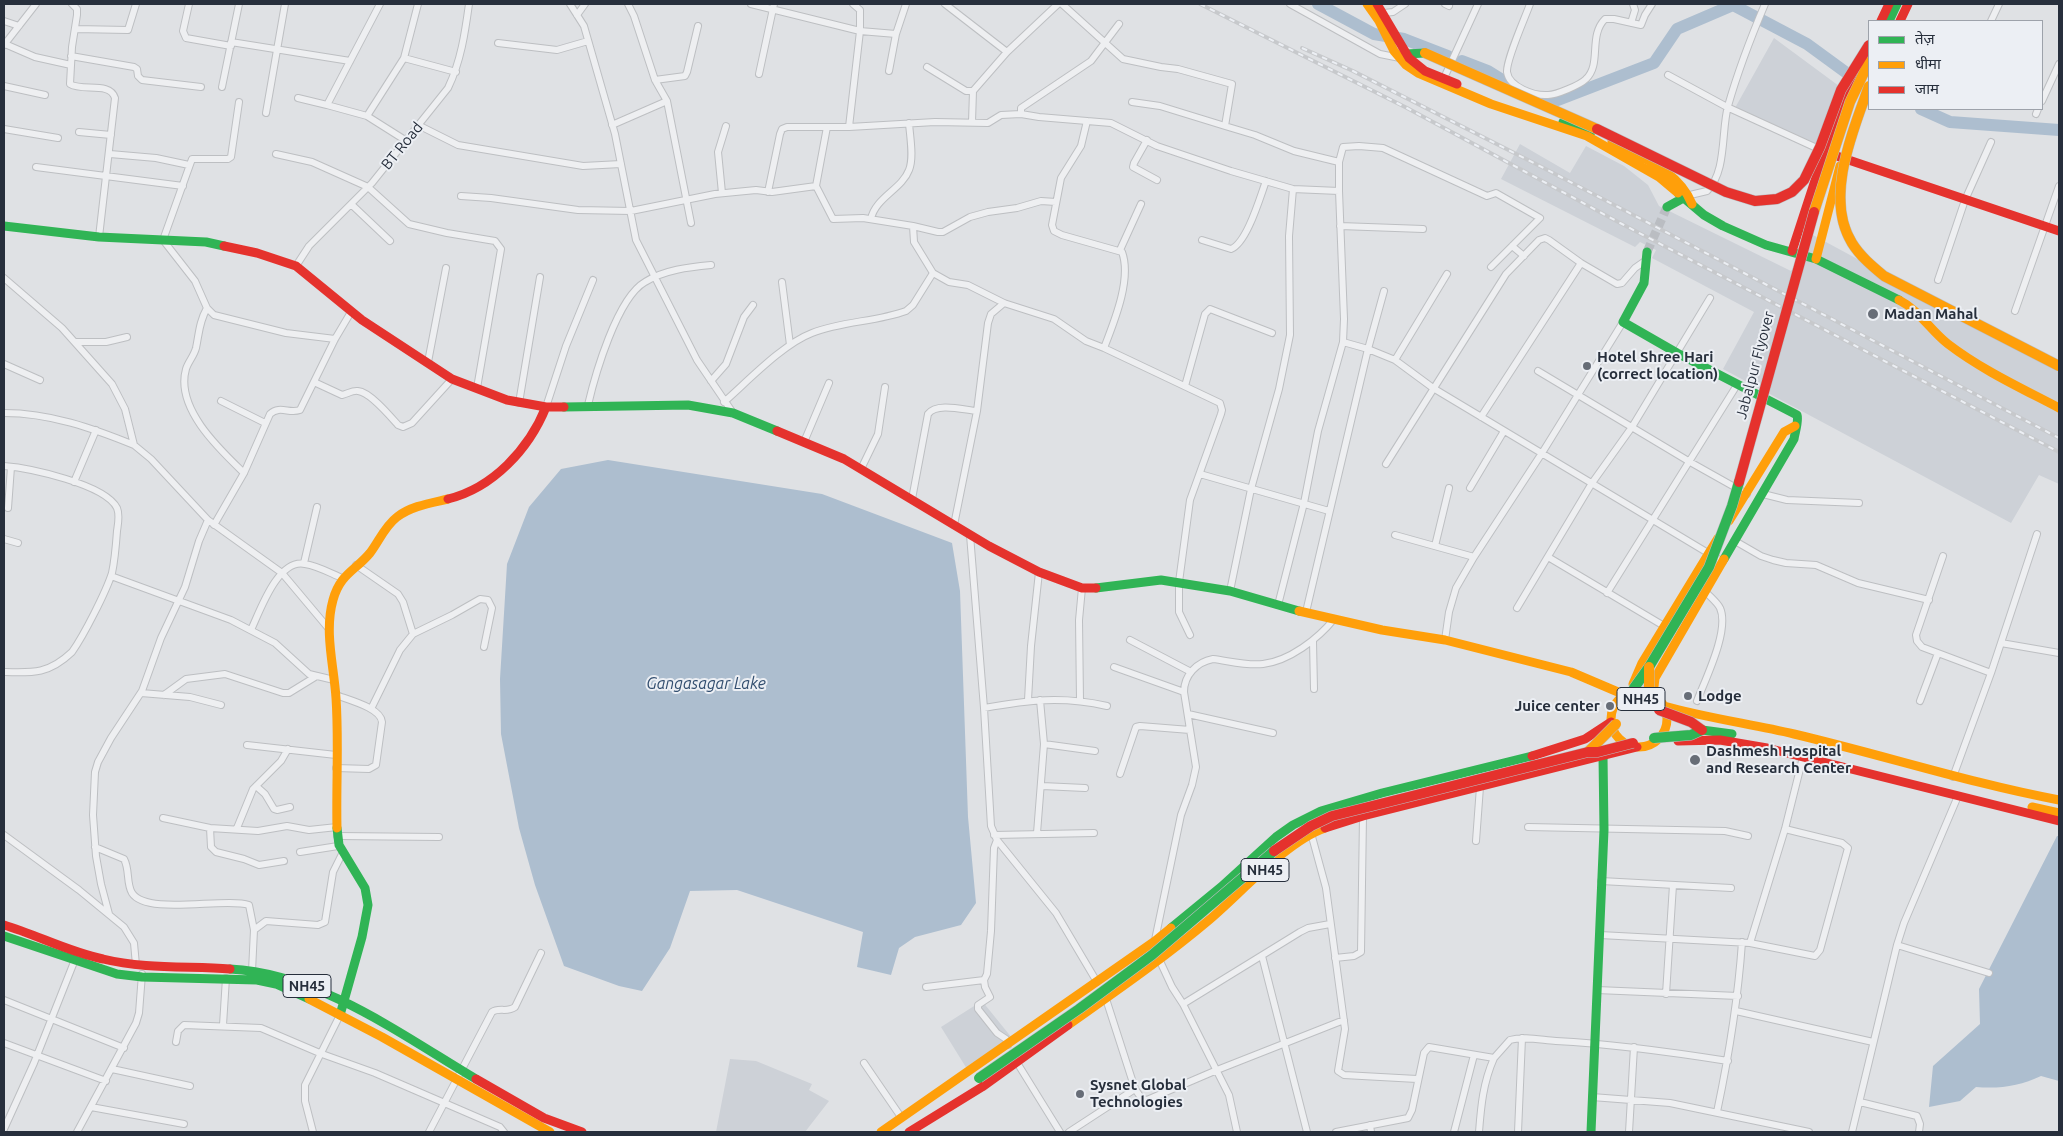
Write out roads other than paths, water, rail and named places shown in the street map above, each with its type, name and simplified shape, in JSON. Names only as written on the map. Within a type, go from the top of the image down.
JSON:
[{"type":"main road","points":[[1367,4],[1384,18]]},
{"type":"main road","points":[[1377,4],[1412,69],[1435,82],[1522,116],[1587,136],[1659,177],[1688,199],[1704,215],[1737,234],[1766,245],[1816,259],[1903,302],[1913,309],[1931,331],[1949,345],[2059,408]]},
{"type":"main road","points":[[1881,20],[1889,4]]},
{"type":"main road","points":[[1889,20],[1897,4]]},
{"type":"main road","points":[[1900,20],[1908,4]]},
{"type":"main road","points":[[1403,55],[1425,54],[1593,127],[1726,192],[1761,202],[1788,194],[1799,186],[1808,174],[1838,97],[1868,47]]},
{"type":"main road","points":[[1792,251],[1825,152],[1852,83],[1865,63],[1868,50]]},
{"type":"main road","points":[[1403,55],[1429,72],[1539,115],[1604,136],[1666,172],[1681,183],[1688,199]]},
{"type":"main road","name":"Jabalpur Flyover","points":[[1629,695],[1643,673],[1649,668],[1709,567],[1720,542],[1732,506],[1802,250],[1850,102],[1865,63]]},
{"type":"main road","points":[[1868,89],[1855,126],[1840,181],[1841,211],[1853,245],[1865,260],[1884,276],[2059,366]]},
{"type":"main road","points":[[1816,259],[1842,158],[1868,94]]},
{"type":"main road","points":[[1825,152],[2059,231]]},
{"type":"main road","points":[[1667,207],[1688,199]]},
{"type":"main road","points":[[4,226],[99,237],[206,242],[257,253],[296,266],[351,312],[452,379],[519,403],[546,407],[688,405],[733,413],[844,459],[970,535],[1039,572],[1082,588],[1108,588],[1152,580],[1178,582],[1230,592],[1334,619],[1382,630],[1445,640],[1571,672],[1629,695],[1642,662],[1708,552],[1747,494],[1784,432],[1795,426]]},
{"type":"main road","points":[[1646,256],[1644,283],[1623,322],[1677,353],[1797,415],[1798,418],[1794,439],[1655,678],[1651,698]]},
{"type":"main road","points":[[340,1015],[362,935],[367,912],[367,897],[360,879],[338,841],[336,695],[330,629],[333,598],[337,586],[342,578],[368,555],[397,517],[409,510],[467,493],[484,484],[511,460],[535,432],[542,420],[546,407]]},
{"type":"main road","points":[[1649,668],[1651,698]]},
{"type":"main road","name":"NH45","points":[[881,1132],[939,1090],[1008,1045],[1154,941],[1221,887],[1276,837],[1321,811],[1382,793],[1538,754],[1585,739],[1614,723],[1629,695],[1651,698],[1661,708],[1795,734],[1953,777],[2031,796],[2059,800]]},
{"type":"main road","points":[[1661,708],[1691,722],[1702,730],[1743,736],[1860,764],[2003,802],[2059,813]]},
{"type":"main road","name":"NH45","points":[[1656,740],[1662,723],[1661,708]]},
{"type":"main road","points":[[1588,752],[1614,723]]},
{"type":"main road","name":"NH45","points":[[1614,723],[1622,736],[1635,745]]},
{"type":"main road","points":[[1656,740],[1691,735],[1702,730]]},
{"type":"main road","name":"NH45","points":[[909,1132],[982,1087],[1160,960],[1288,850],[1311,833],[1363,816],[1603,756],[1656,740],[1706,740],[1736,742],[1803,757],[2059,821]]},
{"type":"main road","points":[[949,1107],[979,1078],[1133,970],[1176,936],[1290,838],[1313,823],[1332,816],[1588,752],[1635,745]]},
{"type":"main road","points":[[1591,1132],[1604,830],[1603,756]]},
{"type":"main road","name":"NH45","points":[[4,925],[77,956],[107,972],[140,970],[252,971],[268,973],[301,983],[344,1004],[550,1132]]},
{"type":"main road","name":"NH45","points":[[4,936],[77,956]]},
{"type":"main road","name":"NH45","points":[[140,970],[256,980],[276,984],[554,1124],[577,1132]]},
{"type":"main road","points":[[939,1090],[969,1078],[979,1078]]},
{"type":"street","points":[[36,4],[4,45],[35,57],[70,65]]},
{"type":"street","points":[[72,4],[77,10],[69,80],[73,86],[108,89],[114,94],[110,154],[99,237]]},
{"type":"street","points":[[75,29],[128,30],[136,4]]},
{"type":"street","points":[[189,4],[183,31],[186,38],[278,49],[350,61]]},
{"type":"street","points":[[222,87],[239,4]]},
{"type":"street","points":[[266,113],[285,4]]},
{"type":"street","points":[[327,105],[380,4]]},
{"type":"street","points":[[367,116],[404,58],[418,4]]},
{"type":"street","name":"BT Road","points":[[296,266],[309,246],[368,187],[448,88],[456,72],[464,41],[469,4]]},
{"type":"street","points":[[570,4],[584,26],[612,124],[636,240],[697,360],[733,413]]},
{"type":"street","points":[[577,14],[585,4]]},
{"type":"street","points":[[628,4],[656,80],[667,101],[691,223]]},
{"type":"street","points":[[751,4],[773,6],[860,31],[896,34]]},
{"type":"street","points":[[849,127],[860,31],[860,10],[853,4]]},
{"type":"street","points":[[889,71],[896,34],[906,4]]},
{"type":"street","points":[[945,4],[1007,52]]},
{"type":"street","points":[[972,122],[974,91],[1007,52],[1058,4]]},
{"type":"street","points":[[1062,4],[1123,59],[1161,68],[1178,69],[1232,84],[1225,126]]},
{"type":"street","points":[[1290,4],[1380,54],[1403,55]]},
{"type":"street","points":[[1384,18],[1405,4]]},
{"type":"street","points":[[1444,78],[1478,4]]},
{"type":"street","points":[[1530,4],[1509,61],[1507,74],[1510,81],[1524,90],[1546,95],[1555,94],[1585,81],[1591,74],[1594,64],[1594,46],[1599,27],[1604,19],[1643,24],[1645,15],[1652,4]]},
{"type":"street","points":[[1631,23],[1635,10],[1633,4]]},
{"type":"street","points":[[1688,199],[1707,191],[1714,181],[1720,161],[1727,108],[1765,4]]},
{"type":"street","points":[[1991,20],[1999,4]]},
{"type":"street","points":[[759,74],[773,6]]},
{"type":"street","points":[[4,21],[19,26]]},
{"type":"street","points":[[1021,114],[1021,108],[1091,62],[1119,24]]},
{"type":"street","points":[[656,80],[684,76],[687,72],[698,26]]},
{"type":"street","points":[[498,43],[557,50],[588,41]]},
{"type":"street","points":[[71,56],[134,68],[138,71],[139,78],[142,80],[201,87]]},
{"type":"street","points":[[404,58],[456,72]]},
{"type":"street","points":[[2043,99],[2059,64]]},
{"type":"street","points":[[927,67],[966,91],[974,91]]},
{"type":"street","points":[[1668,75],[1727,108],[1825,152]]},
{"type":"street","points":[[4,86],[45,95]]},
{"type":"street","points":[[298,98],[367,116],[405,140]]},
{"type":"street","points":[[612,124],[667,101]]},
{"type":"street","points":[[239,102],[231,157],[192,159],[163,240],[195,281],[210,312],[222,318],[286,333],[335,339]]},
{"type":"street","points":[[1132,102],[1160,106],[1255,135],[1294,151],[1339,162]]},
{"type":"street","points":[[768,192],[774,157],[782,129],[787,127],[849,127],[910,123],[988,123],[1002,115],[1021,114],[1111,123],[1146,140],[1231,171],[1293,189],[1339,191]]},
{"type":"street","points":[[1087,121],[1081,146],[1061,178],[1052,225],[1054,231],[1062,235],[1120,250],[1124,258],[1122,295],[1104,348]]},
{"type":"street","points":[[871,219],[872,214],[890,191],[906,177],[910,168],[910,123]]},
{"type":"street","points":[[418,125],[458,145],[583,166],[621,164]]},
{"type":"street","points":[[722,193],[718,152],[726,126]]},
{"type":"street","points":[[827,127],[816,186],[833,219],[871,219],[944,232],[970,218],[988,212],[1017,208],[1037,202],[1056,202]]},
{"type":"street","points":[[4,128],[58,138]]},
{"type":"street","points":[[79,132],[111,135]]},
{"type":"street","points":[[1146,140],[1133,167],[1157,180]]},
{"type":"street","points":[[1938,280],[1965,200],[1991,142]]},
{"type":"street","points":[[1278,605],[1304,504],[1318,431],[1343,342],[1344,309],[1339,162],[1344,148],[1359,146],[1383,148],[1487,196],[1496,193],[1540,218],[1491,267]]},
{"type":"street","points":[[110,154],[156,158],[189,165]]},
{"type":"street","points":[[276,154],[302,159],[368,187],[409,224],[494,241],[499,245],[501,249],[477,388]]},
{"type":"street","points":[[36,167],[183,186]]},
{"type":"street","points":[[1202,240],[1231,249],[1236,246],[1246,232],[1266,181]]},
{"type":"street","points":[[462,196],[578,210],[631,211],[722,193],[756,190],[768,192],[816,186]]},
{"type":"street","points":[[2015,311],[2059,186]]},
{"type":"street","points":[[1230,592],[1251,489],[1280,389],[1290,335],[1289,236],[1293,189]]},
{"type":"street","points":[[351,204],[390,242]]},
{"type":"street","points":[[1120,250],[1141,204]]},
{"type":"street","points":[[913,226],[914,242],[933,273],[949,282],[968,285],[1004,303],[1054,318],[1086,341],[1220,403],[1222,406],[1221,414],[1190,500],[1178,582],[1179,612],[1190,635]]},
{"type":"street","points":[[1340,226],[1423,229]]},
{"type":"street","points":[[1386,464],[1506,274],[1539,240],[1545,238],[1581,263],[1620,284],[1646,256]]},
{"type":"street","points":[[1512,246],[1524,256]]},
{"type":"street","points":[[1481,417],[1581,263]]},
{"type":"street","points":[[588,406],[603,350],[627,300],[639,285],[656,277],[687,267],[711,265]]},
{"type":"street","points":[[428,362],[446,268]]},
{"type":"street","points":[[724,402],[790,345],[812,333],[845,323],[906,310],[913,306],[933,273]]},
{"type":"street","points":[[1395,360],[1447,274]]},
{"type":"street","points":[[519,403],[540,277]]},
{"type":"street","points":[[4,278],[76,342],[102,370],[121,397],[134,446]]},
{"type":"street","points":[[546,407],[566,346],[593,280]]},
{"type":"street","points":[[782,282],[790,345]]},
{"type":"street","points":[[1306,612],[1368,349],[1384,291]]},
{"type":"street","points":[[1517,608],[1592,483],[1632,427],[1710,298]]},
{"type":"street","points":[[954,525],[977,411],[988,323],[991,314],[1004,303]]},
{"type":"street","points":[[711,381],[726,364],[744,317],[753,304]]},
{"type":"street","points":[[207,308],[200,319],[196,349],[186,370],[186,389],[195,414],[207,433],[244,473]]},
{"type":"street","points":[[1185,386],[1205,314],[1210,309],[1272,333]]},
{"type":"street","points":[[214,525],[244,473],[270,414],[278,409],[297,412],[300,410],[335,339],[351,312]]},
{"type":"street","points":[[1445,640],[1449,612],[1456,588],[1623,322]]},
{"type":"street","points":[[76,342],[106,342],[127,337]]},
{"type":"street","points":[[1343,342],[1368,349],[1395,360],[1433,388],[1723,562]]},
{"type":"street","points":[[4,364],[40,380]]},
{"type":"street","points":[[1538,372],[1747,494]]},
{"type":"street","points":[[314,382],[342,395],[361,391],[377,403],[398,425],[403,427],[412,424],[452,379]]},
{"type":"street","points":[[804,442],[829,383]]},
{"type":"street","points":[[1607,593],[1737,385]]},
{"type":"street","points":[[861,468],[878,434],[885,387]]},
{"type":"street","points":[[221,401],[265,423]]},
{"type":"street","points":[[912,500],[928,414],[931,410],[937,408],[977,411]]},
{"type":"street","points":[[4,414],[45,416],[96,430],[134,446],[150,459],[208,520],[282,573],[330,629]]},
{"type":"street","points":[[74,482],[96,430]]},
{"type":"street","points":[[1470,488],[1504,431]]},
{"type":"street","points":[[4,672],[40,672],[54,666],[67,656],[76,645],[111,576],[116,553],[118,510],[107,498],[74,482],[28,468],[7,467],[8,508]]},
{"type":"street","points":[[1200,474],[1330,511]]},
{"type":"street","points":[[1434,546],[1449,488]]},
{"type":"street","points":[[1762,494],[1787,500],[1859,504]]},
{"type":"street","points":[[304,563],[317,507]]},
{"type":"street","points":[[109,914],[101,884],[95,847],[93,798],[94,778],[98,762],[122,719],[141,693],[161,638],[180,601],[199,541],[208,520]]},
{"type":"street","points":[[1953,777],[1991,673],[2038,534]]},
{"type":"street","points":[[970,535],[984,708],[991,826],[996,838],[1056,913],[1097,982]]},
{"type":"street","points":[[1395,535],[1474,557]]},
{"type":"street","points":[[4,539],[18,543]]},
{"type":"street","points":[[1735,541],[1760,556],[1773,560],[1816,565],[1858,583],[1929,600]]},
{"type":"street","points":[[1943,556],[1916,635],[1917,641],[1922,647],[1991,673]]},
{"type":"street","points":[[1548,557],[1664,626]]},
{"type":"street","points":[[251,630],[270,590],[282,573],[298,564],[304,563],[342,578]]},
{"type":"street","points":[[356,565],[398,594],[403,602],[413,634]]},
{"type":"street","points":[[1028,700],[1031,646],[1039,572]]},
{"type":"street","points":[[111,576],[231,620],[275,643],[296,663],[315,677],[334,680]]},
{"type":"street","points":[[1080,700],[1079,620],[1082,588]]},
{"type":"street","points":[[1697,701],[1718,643],[1722,619],[1720,607],[1705,591]]},
{"type":"street","points":[[371,709],[400,650],[413,634],[452,615],[476,600],[485,599],[491,604],[492,608],[484,647]]},
{"type":"street","points":[[1237,1132],[1230,1094],[1183,1004],[1172,987],[1154,941],[1182,814],[1196,767],[1184,692],[1185,681],[1200,664],[1212,659],[1262,664],[1271,662],[1313,641],[1324,632],[1334,619]]},
{"type":"street","points":[[1130,640],[1191,672]]},
{"type":"street","points":[[1313,641],[1314,689]]},
{"type":"street","points":[[2001,643],[2059,653]]},
{"type":"street","points":[[1920,701],[1938,653]]},
{"type":"street","points":[[1114,667],[1184,692]]},
{"type":"street","points":[[164,695],[186,680],[225,674],[283,693],[288,693],[315,677]]},
{"type":"street","points":[[141,693],[190,697],[221,705]]},
{"type":"street","points":[[336,695],[371,709],[382,719],[376,765],[369,769],[336,768]]},
{"type":"street","points":[[984,708],[1028,700],[1080,700],[1107,706]]},
{"type":"street","points":[[1037,833],[1044,744],[1040,700]]},
{"type":"street","points":[[1188,714],[1273,732]]},
{"type":"street","points":[[1120,774],[1136,727],[1190,730]]},
{"type":"street","points":[[1044,744],[1095,751]]},
{"type":"street","points":[[247,745],[336,755]]},
{"type":"street","points":[[237,828],[249,796],[256,786],[281,761],[288,749]]},
{"type":"street","points":[[1750,943],[1785,829],[1803,757]]},
{"type":"street","points":[[256,786],[265,794],[277,810],[290,807]]},
{"type":"street","points":[[1042,786],[1085,788]]},
{"type":"street","points":[[1476,841],[1480,787]]},
{"type":"street","points":[[1852,1132],[1897,945],[1904,923],[1958,796]]},
{"type":"street","points":[[1335,958],[1354,956],[1361,952],[1363,816]]},
{"type":"street","points":[[163,818],[210,828],[258,830],[287,826],[309,830],[338,841]]},
{"type":"street","points":[[1528,827],[1725,832],[1748,836]]},
{"type":"street","points":[[210,828],[211,847],[216,852],[244,859],[258,865],[284,862]]},
{"type":"street","points":[[1600,935],[1742,942],[1815,956],[1820,950],[1848,848],[1842,843],[1785,829]]},
{"type":"street","points":[[996,838],[1037,833],[1094,833]]},
{"type":"street","points":[[1311,833],[1324,879],[1344,1020],[1345,1038],[1338,1068],[1340,1073],[1417,1079]]},
{"type":"street","points":[[4,835],[109,914],[132,937],[140,970],[139,1013],[124,1048],[77,1132]]},
{"type":"street","points":[[300,852],[338,841],[439,837]]},
{"type":"street","points":[[996,838],[991,931],[987,974],[984,980],[990,997],[978,1005],[978,1009],[997,1033],[1006,1039],[1016,1061],[1060,1132]]},
{"type":"street","points":[[254,930],[266,921],[318,925],[325,922],[338,841]]},
{"type":"street","points":[[95,847],[124,859],[132,892],[140,900],[178,905],[245,904],[251,908],[254,930],[252,971]]},
{"type":"street","points":[[1601,881],[1731,888]]},
{"type":"street","points":[[1666,994],[1673,885]]},
{"type":"street","points":[[1183,1004],[1308,928],[1330,924]]},
{"type":"street","points":[[1717,1112],[1736,1011],[1742,942]]},
{"type":"street","points":[[1897,945],[1989,973]]},
{"type":"street","points":[[429,1132],[492,1012],[515,1008],[541,953]]},
{"type":"street","points":[[4,1129],[77,956]]},
{"type":"street","points":[[1262,956],[1307,1132]]},
{"type":"street","points":[[222,1026],[226,978]]},
{"type":"street","points":[[926,987],[984,980]]},
{"type":"street","points":[[1597,990],[1738,996]]},
{"type":"street","points":[[1106,999],[1135,1090],[1139,1097],[1146,1100],[1344,1020]]},
{"type":"street","points":[[4,1000],[124,1048]]},
{"type":"street","points":[[1736,1011],[1873,1042]]},
{"type":"street","points":[[313,1132],[304,1093],[308,1076],[322,1054],[340,1015]]},
{"type":"street","points":[[176,1042],[178,1031],[184,1025],[261,1028],[446,1102],[500,1127],[504,1132]]},
{"type":"street","points":[[1518,1132],[1522,1038]]},
{"type":"street","points":[[1480,1132],[1483,1091],[1487,1072],[1494,1058],[1510,1040],[1522,1038],[1594,1043],[1728,1061]]},
{"type":"street","points":[[4,1043],[106,1081]]},
{"type":"street","points":[[1336,1132],[1408,1118],[1412,1110],[1424,1053],[1429,1047],[1494,1058]]},
{"type":"street","points":[[1629,1132],[1634,1048]]},
{"type":"street","points":[[1454,1132],[1474,1055]]},
{"type":"street","points":[[864,1063],[901,1117]]},
{"type":"street","points":[[112,1069],[190,1086]]},
{"type":"street","points":[[1069,1132],[1135,1090]]},
{"type":"street","points":[[1592,1097],[1670,1103],[1809,1132]]},
{"type":"street","points":[[1860,1102],[1917,1116],[1920,1124],[1918,1132]]},
{"type":"street","points":[[91,1107],[184,1124]]},
{"type":"street","points":[[1370,1125],[1371,1132]]},
{"type":"water","name":"Gangasagar Lake","points":[[608,460],[822,494],[952,543],[960,591],[968,817],[976,903],[961,925],[915,937],[899,948],[891,975],[857,967],[863,932],[737,890],[690,891],[670,948],[642,991],[619,986],[564,966],[535,885],[519,828],[501,734],[500,679],[507,564],[529,507],[561,469]]},
{"type":"water","points":[[2057,836],[2059,836],[2059,1081],[2041,1076],[2010,1086],[1976,1087],[1960,1101],[1929,1107],[1933,1066],[1980,1024],[1979,989]]},
{"type":"waterway","points":[[1318,4],[1374,34],[1404,39],[1448,56]]},
{"type":"waterway","points":[[1462,61],[1488,71],[1528,96],[1558,100],[1654,63],[1677,29],[1733,5],[1807,44],[1859,82]]},
{"type":"waterway","points":[[1923,110],[1950,122],[2059,130]]},
{"type":"tunnel","points":[[1647,252],[1667,207]]},
{"type":"railway","points":[[1200,4],[1407,108],[1622,224],[2059,452]]},
{"type":"railway","points":[[1302,48],[1353,71],[1536,164],[2059,438]]},
{"type":"place","name":"Madan Mahal","points":[[1873,314]]},
{"type":"place","name":"Hotel Shree Hari (correct location)","points":[[1587,366]]},
{"type":"place","name":"Lodge","points":[[1688,696]]},
{"type":"place","name":"Juice center","points":[[1610,706]]},
{"type":"place","name":"Dashmesh Hospital and Research Center","points":[[1695,760]]},
{"type":"place","name":"Sysnet Global Technologies","points":[[1080,1094]]}]
